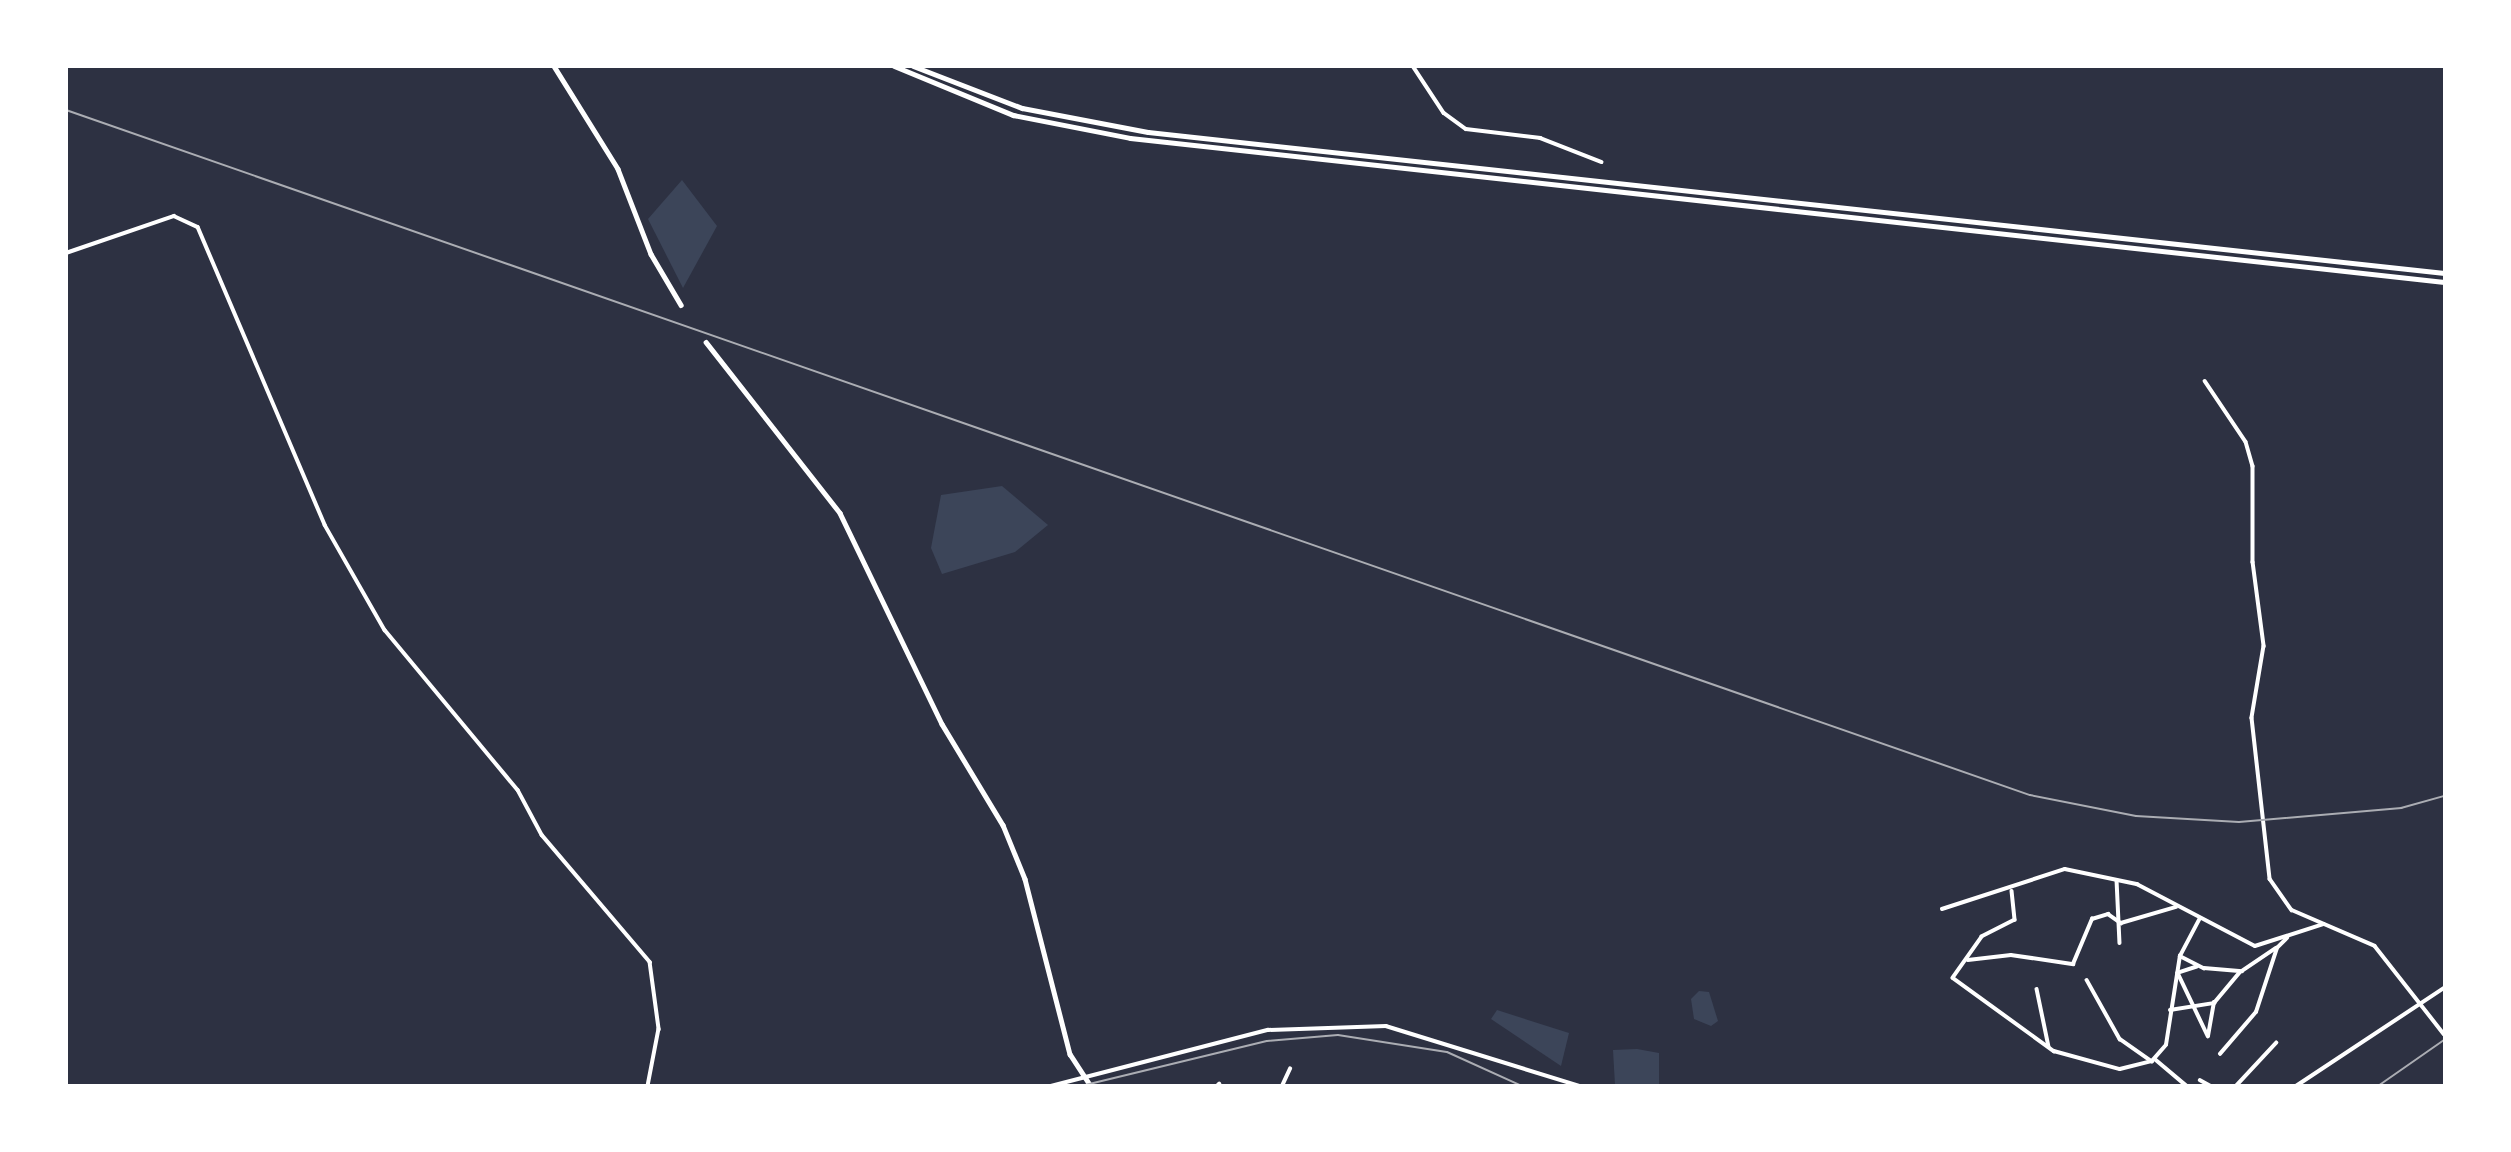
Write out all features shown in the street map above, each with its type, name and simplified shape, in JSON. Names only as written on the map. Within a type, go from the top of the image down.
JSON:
[{"type":"highway","points":[[894,66],[1013,115],[1130,138],[2445,282]]},
{"type":"highway","points":[[913,66],[1022,108],[1148,132],[2445,273]]},
{"type":"street","points":[[554,66],[618,169],[651,254],[681,305]]},
{"type":"street","points":[[1413,66],[1444,113],[1466,129],[1540,138],[1602,162]]},
{"type":"street","points":[[66,253],[174,216],[198,227],[325,524],[385,630],[514,785],[542,835],[650,961],[659,1029],[648,1086]]},
{"type":"street","points":[[706,342],[840,513],[942,724],[1003,825],[1025,879],[1070,1054],[1086,1074],[1090,1085]]},
{"type":"street","points":[[2205,381],[2246,442],[2253,466],[2253,562],[2264,655],[2252,724],[2266,866],[2282,902],[2324,924],[2370,941],[2445,1034]]},
{"type":"street","points":[[1942,909],[2012,891],[2060,870],[2117,880],[2255,946],[2324,924]]},
{"type":"street","points":[[2117,880],[2120,943]]},
{"type":"street","points":[[2012,891],[2015,920],[1982,937],[1953,978],[2049,1048],[2120,1069],[2153,1060],[2169,1038],[2170,1010],[2180,956],[2199,920]]},
{"type":"street","points":[[2121,923],[2176,907]]},
{"type":"street","points":[[1968,960],[2011,955],[2073,964],[2092,919],[2108,914],[2121,923]]},
{"type":"street","points":[[2178,973],[2190,1005],[2208,1036],[2214,1003],[2242,971],[2277,948],[2288,937]]},
{"type":"street","points":[[2220,1054],[2256,1012],[2277,948]]},
{"type":"street","points":[[2180,956],[2199,966],[2242,971]]},
{"type":"street","points":[[2178,973],[2199,966]]},
{"type":"street","points":[[2087,980],[2120,1039],[2187,1086]]},
{"type":"street","points":[[2296,1086],[2424,1005],[2445,988]]},
{"type":"street","points":[[2037,989],[2049,1048]]},
{"type":"street","points":[[2170,1010],[2214,1003]]},
{"type":"street","points":[[1051,1086],[1086,1074],[1268,1030],[1386,1026],[1580,1086]]},
{"type":"street","points":[[2236,1086],[2276,1043]]},
{"type":"street","points":[[1282,1086],[1290,1069]]},
{"type":"street","points":[[2200,1080],[2211,1086]]},
{"type":"shaded area","points":[[682,180],[717,226],[683,288],[648,219]]},
{"type":"shaded area","points":[[1002,486],[1048,525],[1015,552],[942,574],[931,548],[941,495]]},
{"type":"shaded area","points":[[1699,991],[1709,992],[1718,1021],[1711,1026],[1694,1019],[1691,999]]},
{"type":"shaded area","points":[[1497,1010],[1569,1033],[1561,1066],[1491,1019]]},
{"type":"shaded area","points":[[1637,1049],[1659,1053],[1659,1085],[1615,1085],[1613,1050]]},
{"type":"railway","points":[[66,110],[2030,795],[2136,816],[2239,822],[2401,808],[2444,796]]},
{"type":"railway","points":[[1081,1086],[1267,1041],[1338,1035],[1447,1052],[1522,1086]]},
{"type":"railway","points":[[2378,1086],[2444,1040]]}]
